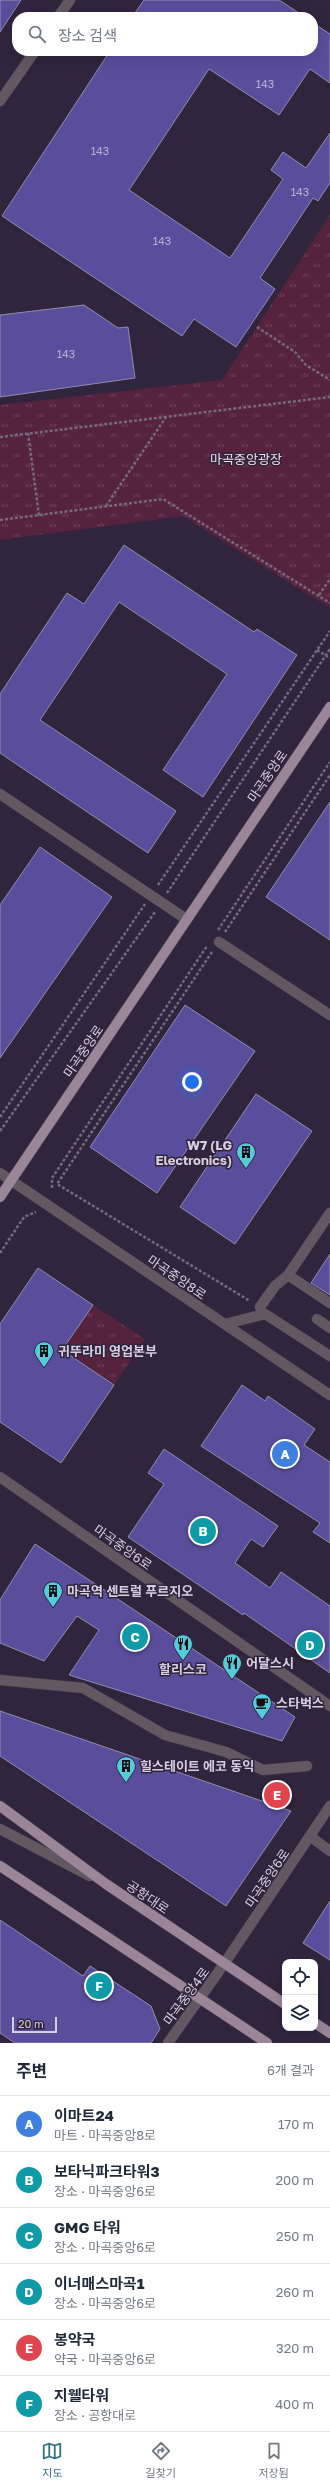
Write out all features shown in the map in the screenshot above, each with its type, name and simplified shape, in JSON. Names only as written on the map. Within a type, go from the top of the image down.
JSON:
[{"type":"main road","name":"마곡중앙로","points":[[0,1197],[330,707]]},
{"type":"main road","name":"공항대로","points":[[0,1806],[106,1884],[282,2002]]},
{"type":"main road","points":[[0,1866],[199,2000],[267,2043]]},
{"type":"main road","points":[[318,2025],[330,2033]]},
{"type":"street","points":[[62,12],[70,0]]},
{"type":"street","points":[[0,102],[32,56]]},
{"type":"street","points":[[0,794],[186,919]]},
{"type":"street","points":[[218,937],[330,1015]]},
{"type":"street","name":"마곡중앙8로","points":[[0,1174],[330,1395]]},
{"type":"street","points":[[260,1307],[275,1286],[288,1275],[330,1213]]},
{"type":"street","points":[[288,1275],[330,1304]]},
{"type":"street","points":[[225,1324],[265,1314],[330,1356]]},
{"type":"street","points":[[317,1319],[330,1328]]},
{"type":"street","name":"마곡중앙6로","points":[[0,1477],[330,1706]]},
{"type":"street","points":[[0,1680],[83,1688],[165,1735],[226,1752],[263,1770],[307,1766]]},
{"type":"street","name":"마곡중앙6로","points":[[224,1964],[311,1837],[330,1806]]},
{"type":"street","points":[[0,1829],[106,1884]]},
{"type":"street","points":[[311,1837],[330,1850]]},
{"type":"street","name":"마곡중앙4로","points":[[168,2043],[224,1964]]},
{"type":"path","points":[[257,327],[295,352],[306,365],[330,380]]},
{"type":"path","points":[[0,437],[330,397]]},
{"type":"path","points":[[106,506],[166,417]]},
{"type":"path","points":[[28,434],[39,516]]},
{"type":"path","points":[[0,520],[39,516],[163,498],[320,595],[330,603]]},
{"type":"path","points":[[320,595],[330,579]]},
{"type":"path","points":[[0,1117],[330,631]]},
{"type":"path","points":[[317,650],[330,658]]},
{"type":"path","points":[[208,945],[52,1178],[52,1188],[57,1184],[330,762]]},
{"type":"path","points":[[218,937],[330,775]]},
{"type":"path","points":[[57,1184],[260,1307]]},
{"type":"path","points":[[0,1253],[24,1217],[36,1212],[34,1217]]},
{"type":"green space","name":"마곡중앙광장","points":[[330,215],[330,608],[183,516],[0,540],[0,405],[222,380]]},
{"type":"green space","points":[[93,1305],[145,1339],[114,1385],[62,1350]]},
{"type":"building","points":[[0,0],[21,0],[12,12],[0,32]]},
{"type":"building","points":[[144,0],[279,0],[297,12],[136,12]]},
{"type":"building","points":[[318,26],[330,34],[330,83],[310,69],[279,115],[209,69],[129,190],[230,258],[283,179],[271,170],[283,152],[306,168],[330,133],[330,183],[318,201],[313,198],[260,278],[275,289],[236,347],[194,319],[182,336],[2,216],[107,56],[318,56]]},
{"type":"building","points":[[84,305],[118,328],[128,327],[135,378],[0,397],[0,315]]},
{"type":"building","points":[[124,545],[254,632],[257,629],[297,655],[203,797],[163,770],[227,674],[119,602],[40,720],[176,811],[148,853],[0,753],[0,694],[67,593],[84,604]]},
{"type":"building","points":[[330,802],[330,940],[266,897]]},
{"type":"building","points":[[40,847],[112,897],[0,1058],[0,905]]},
{"type":"building","points":[[185,1005],[255,1051],[157,1193],[90,1147]]},
{"type":"building","name":"W7 (LG Electronics)","points":[[256,1094],[312,1131],[235,1244],[180,1207]]},
{"type":"building","points":[[330,1254],[330,1295],[311,1283]]},
{"type":"building","name":"귀뚜라미 영업본부","points":[[38,1268],[93,1305],[62,1350],[114,1385],[61,1463],[0,1422],[0,1324]]},
{"type":"building","points":[[242,1385],[265,1401],[268,1396],[315,1429],[304,1445],[330,1462],[330,1543],[313,1532],[320,1523],[201,1446]]},
{"type":"building","points":[[164,1449],[278,1526],[263,1547],[251,1539],[235,1563],[270,1588],[281,1572],[330,1606],[330,1673],[244,1613],[243,1615],[128,1537],[164,1484],[148,1473]]},
{"type":"building","points":[[35,1544],[295,1717],[282,1741],[69,1675],[99,1630],[77,1616],[44,1661],[0,1643],[0,1600]]},
{"type":"building","name":"힐스테이트 에코 동익","points":[[0,1711],[291,1811],[226,1906],[0,1756]]},
{"type":"building","points":[[330,1901],[330,1960],[303,1943]]},
{"type":"building","points":[[0,1920],[83,1976],[90,1966],[151,2006],[160,2029],[151,2043],[15,2043],[0,2033]]},
{"type":"place","name":"W7 (LG Electronics)","points":[[246,1169]]},
{"type":"place","name":"귀뚜라미 영업본부","points":[[44,1368]]},
{"type":"place","name":"이마트24","points":[[285,1454]]},
{"type":"place","name":"보타닉파크타워3","points":[[203,1531]]},
{"type":"place","name":"마곡역 센트럴 푸르지오","points":[[53,1608]]},
{"type":"place","name":"GMG 타워","points":[[135,1637]]},
{"type":"place","name":"이너매스마곡1","points":[[310,1645]]},
{"type":"place","name":"할리스코","points":[[183,1661]]},
{"type":"place","name":"어달스시","points":[[232,1680]]},
{"type":"place","name":"스타벅스","points":[[262,1720]]},
{"type":"place","name":"힐스테이트 에코 동익","points":[[126,1783]]},
{"type":"place","name":"봉약국","points":[[277,1795]]},
{"type":"place","name":"지웰타워","points":[[99,1986]]}]
